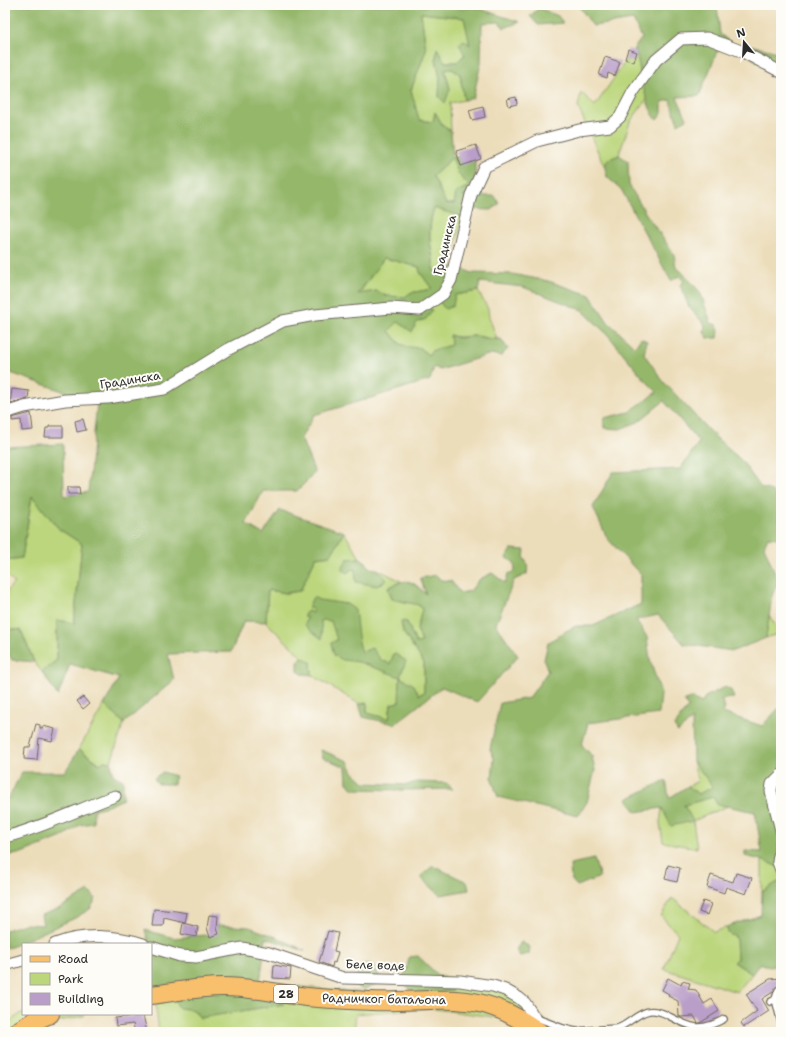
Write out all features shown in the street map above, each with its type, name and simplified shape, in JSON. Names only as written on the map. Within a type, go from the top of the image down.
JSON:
[{"type":"main road","name":"Радничког батаљона","points":[[152,996],[195,989],[222,987],[259,989],[306,997],[335,999],[387,1001],[462,1000],[490,1006],[534,1025]]},
{"type":"main road","points":[[16,1032],[48,1015]]},
{"type":"street","name":"Градинска","points":[[5,413],[24,407],[65,400],[108,398],[164,389],[227,350],[283,321],[315,315],[391,308],[420,310],[443,294],[450,280],[471,195],[484,167],[537,141],[579,130],[610,126],[620,117],[633,92],[656,60],[681,39],[707,38],[741,51],[781,72]]},
{"type":"street","points":[[781,775],[772,784],[771,791],[781,830]]},
{"type":"street","points":[[5,835],[9,836],[42,826],[115,796]]},
{"type":"street","points":[[781,843],[778,862],[781,870]]},
{"type":"street","points":[[58,943],[82,937],[114,937],[140,943]]},
{"type":"street","name":"Беле воде","points":[[152,946],[180,956],[196,957],[242,948],[269,953],[343,978],[460,981],[493,986],[505,990],[525,1003],[534,1025]]},
{"type":"street","points":[[5,965],[22,960]]},
{"type":"lane","points":[[778,990],[781,1023]]},
{"type":"lane","points":[[770,1002],[778,998]]},
{"type":"lane","points":[[534,1025],[563,1028],[575,1031],[617,1028],[623,1026],[637,1016],[649,1011],[660,1011],[687,1025],[701,1028],[712,1026],[724,1019]]},
{"type":"green space","points":[[5,5],[447,5],[462,9],[474,7],[520,22],[504,28],[499,22],[482,23],[481,63],[473,98],[464,100],[460,74],[452,69],[445,70],[450,89],[445,103],[439,97],[440,78],[436,59],[437,48],[445,62],[457,62],[465,55],[459,44],[464,40],[470,45],[464,18],[421,13],[426,50],[411,90],[419,120],[433,122],[435,112],[443,126],[451,131],[453,157],[475,158],[475,184],[481,196],[495,196],[499,204],[491,210],[468,209],[463,217],[434,208],[430,232],[433,270],[446,278],[454,265],[472,273],[512,274],[548,281],[590,295],[608,322],[635,347],[641,338],[647,341],[644,354],[663,381],[710,432],[742,461],[761,488],[772,491],[780,505],[778,520],[781,522],[781,535],[778,538],[768,537],[764,546],[778,581],[772,596],[766,638],[733,651],[684,644],[658,615],[636,620],[647,637],[650,660],[661,694],[659,714],[588,723],[582,745],[592,756],[595,770],[587,802],[578,816],[498,797],[492,780],[494,758],[490,749],[500,703],[529,698],[548,671],[544,660],[548,643],[576,626],[593,626],[641,604],[641,575],[607,538],[593,507],[613,472],[680,469],[699,442],[664,401],[638,422],[620,429],[604,428],[604,418],[629,412],[657,392],[645,380],[608,335],[582,310],[523,287],[480,282],[478,291],[455,295],[453,306],[445,309],[438,300],[429,306],[432,310],[426,319],[417,322],[412,332],[398,322],[389,331],[400,344],[408,347],[420,348],[428,355],[431,351],[451,345],[450,335],[458,338],[476,336],[489,339],[501,339],[508,349],[501,356],[491,354],[440,370],[434,367],[430,380],[314,415],[301,438],[315,473],[297,491],[263,491],[246,524],[263,534],[280,510],[344,532],[331,555],[316,557],[300,591],[286,593],[268,590],[266,622],[244,621],[231,652],[168,654],[174,680],[124,723],[104,705],[119,678],[70,664],[58,696],[42,672],[57,660],[57,620],[74,623],[82,544],[59,529],[32,496],[22,558],[5,560],[5,447],[63,444],[64,496],[88,492],[97,403],[5,371]],"holes":[[[452,158],[459,175],[469,186],[456,192],[454,204],[446,204],[433,176]],[[384,258],[419,267],[420,272],[432,289],[410,293],[405,297],[386,296],[376,291],[358,294]]]},
{"type":"green space","points":[[578,5],[600,5],[604,10],[606,5],[717,5],[720,34],[734,45],[718,50],[699,96],[677,97],[687,119],[678,124],[670,100],[662,102],[662,113],[657,120],[649,105],[643,85],[635,47],[642,38],[633,20],[593,26]]},
{"type":"green space","points":[[539,8],[558,16],[563,23],[538,25],[530,16]]},
{"type":"green space","points":[[421,13],[464,18],[468,31],[468,47],[463,56],[457,62],[445,62],[437,49],[436,59],[440,78],[439,97],[450,89],[445,70],[452,69],[460,74],[464,100],[450,103],[451,131],[443,126],[435,112],[433,122],[419,120],[411,90],[426,50]]},
{"type":"green space","points":[[734,45],[754,46],[781,53],[781,82],[766,68]]},
{"type":"green space","points":[[635,47],[647,99],[630,122],[619,155],[607,160],[605,168],[578,107],[581,92],[595,106]]},
{"type":"green space","points":[[619,155],[628,161],[629,185],[646,214],[674,254],[676,268],[681,271],[700,292],[711,323],[717,325],[719,331],[718,338],[708,338],[704,332],[705,325],[689,307],[680,285],[684,281],[679,276],[671,281],[621,189],[607,177],[605,168],[607,160]]},
{"type":"green space","points":[[453,157],[459,175],[469,186],[454,204],[446,204],[433,176]]},
{"type":"green space","points":[[434,208],[463,217],[446,278],[433,270],[430,232]]},
{"type":"green space","points":[[384,258],[419,267],[420,272],[432,289],[410,293],[406,297],[386,296],[376,291],[358,295]]},
{"type":"green space","points":[[478,291],[488,309],[489,317],[497,339],[477,336],[457,337],[450,335],[451,345],[432,351],[428,355],[420,348],[408,347],[400,344],[389,331],[397,322],[417,322],[429,306],[455,295]]},
{"type":"green space","points":[[32,496],[59,529],[82,544],[74,623],[57,621],[57,660],[42,672],[34,662],[21,630],[6,629],[5,626],[5,593],[14,583],[5,574],[5,560],[22,558]]},
{"type":"green space","points":[[344,532],[360,558],[347,559],[350,570],[355,569],[387,580],[377,569],[401,581],[388,588],[392,599],[419,605],[422,610],[417,629],[422,642],[416,643],[407,622],[401,622],[403,632],[424,663],[424,692],[391,704],[389,719],[367,713],[367,703],[359,704],[312,675],[311,662],[302,657],[266,622],[268,590],[286,593],[300,591],[316,557],[331,555]]},
{"type":"green space","points":[[511,549],[525,550],[524,558],[528,565],[527,574],[514,580],[496,624],[518,656],[477,702],[442,687],[395,724],[363,717],[359,704],[367,703],[367,713],[389,719],[391,704],[399,702],[400,677],[414,685],[419,695],[424,692],[424,663],[403,632],[401,621],[407,622],[416,643],[422,642],[417,629],[422,609],[419,605],[392,599],[388,588],[405,581],[413,583],[426,594],[420,578],[436,575],[441,580],[451,581],[460,593],[470,591],[480,579],[492,573],[505,583],[508,574],[515,571],[514,562],[506,558]]},
{"type":"green space","points":[[360,558],[366,562],[369,568],[377,569],[387,580],[377,586],[356,582],[355,569],[350,570],[348,573],[342,569],[347,559]]},
{"type":"green space","points":[[313,597],[319,600],[347,604],[355,610],[358,637],[362,652],[372,648],[381,660],[390,664],[394,653],[406,661],[400,677],[359,662],[343,660],[334,655],[331,643],[337,640],[331,621],[321,620],[322,639],[305,625],[307,618],[303,615],[308,611],[313,613],[313,609],[308,608]]},
{"type":"green space","points":[[769,615],[780,633],[766,638]]},
{"type":"green space","points":[[5,626],[6,629],[21,630],[34,662],[12,660],[5,647]]},
{"type":"green space","points":[[302,657],[311,662],[312,675],[302,674],[298,671],[298,662]]},
{"type":"green space","points":[[725,687],[731,690],[734,698],[721,699],[725,708],[723,713],[762,726],[778,709],[781,708],[781,781],[778,784],[774,794],[781,814],[781,868],[762,860],[745,856],[745,851],[762,852],[755,812],[717,804],[713,797],[684,805],[693,821],[671,826],[662,808],[636,812],[627,799],[666,780],[669,798],[688,786],[698,794],[713,787],[693,761],[692,719],[678,732],[674,726],[688,707],[684,700],[691,698],[702,703],[705,697]]},
{"type":"green space","points":[[104,705],[124,723],[111,762],[104,761],[101,764],[79,749]]},
{"type":"green space","points":[[79,749],[100,764],[104,761],[111,762],[113,775],[123,780],[123,799],[108,806],[94,809],[93,823],[80,825],[62,837],[19,854],[9,855],[5,853],[5,797],[8,799],[22,772],[65,772]]},
{"type":"green space","points":[[321,750],[348,761],[353,772],[365,783],[407,785],[416,782],[446,783],[453,789],[354,789],[347,783],[346,767],[323,758]]},
{"type":"green space","points":[[693,761],[714,787],[698,794],[688,786],[698,781]]},
{"type":"green space","points":[[163,772],[175,776],[174,784],[158,784],[154,778]]},
{"type":"green space","points":[[713,797],[717,804],[728,806],[693,821],[697,848],[663,842],[660,823],[662,808],[684,805]]},
{"type":"green space","points":[[594,859],[600,877],[577,886],[571,879],[570,864]]},
{"type":"green space","points":[[762,860],[781,868],[781,880],[762,892]]},
{"type":"green space","points":[[433,866],[467,882],[469,890],[440,895],[420,877]]},
{"type":"green space","points":[[781,880],[781,964],[770,967],[760,963],[752,974],[734,962],[737,959],[736,937],[729,934],[726,927],[761,915],[762,892]]},
{"type":"green space","points":[[89,891],[96,899],[90,909],[75,918],[11,947],[5,948],[5,930],[25,924],[43,925],[41,915],[58,909]]},
{"type":"green space","points":[[672,898],[714,932],[726,927],[729,934],[736,937],[737,959],[734,962],[752,974],[737,992],[664,969],[678,934],[661,916]]},
{"type":"green space","points":[[217,925],[249,927],[279,938],[305,951],[266,938],[260,983],[256,994],[284,1004],[200,1018],[194,1010],[179,1008],[173,997],[152,1002],[152,961],[154,960],[152,953],[152,943],[149,943],[145,930],[174,938],[216,934]]},
{"type":"green space","points":[[521,942],[530,947],[529,954],[520,956],[516,950]]},
{"type":"green space","points":[[418,956],[453,990],[414,994],[402,980],[407,968],[409,957]]},
{"type":"green space","points":[[363,964],[373,965],[382,981],[365,989],[358,988],[354,980]]},
{"type":"green space","points":[[439,976],[510,989],[537,1014],[565,1032],[517,1032],[501,1018],[428,1008],[356,1014],[354,1032],[159,1032],[155,1001],[173,997],[194,1010],[200,1018],[283,1004],[256,994],[260,983],[334,990],[414,994],[453,990]]},
{"type":"green space","points":[[22,1013],[22,1015],[84,1015],[43,1024],[33,1032],[5,1032],[5,1025]]},
{"type":"building","points":[[628,49],[637,52],[634,62],[625,59]]},
{"type":"building","points":[[605,57],[620,62],[615,76],[608,73],[607,78],[599,75]]},
{"type":"building","points":[[516,97],[517,104],[509,106],[507,99]]},
{"type":"building","points":[[483,106],[485,117],[472,120],[469,110]]},
{"type":"building","points":[[476,145],[481,159],[461,166],[456,151]]},
{"type":"building","points":[[12,389],[29,391],[28,399],[10,404]]},
{"type":"building","points":[[31,413],[33,430],[22,431],[21,420],[12,421],[12,418]]},
{"type":"building","points":[[83,419],[86,430],[77,432],[75,421]]},
{"type":"building","points":[[49,426],[63,426],[63,437],[45,437],[46,428],[49,428]]},
{"type":"building","points":[[68,487],[79,487],[80,494],[68,494]]},
{"type":"building","points":[[83,697],[89,704],[83,709],[77,701]]},
{"type":"building","points":[[36,724],[40,725],[40,728],[43,726],[55,729],[52,741],[39,738],[37,760],[24,759],[25,747],[30,747]]},
{"type":"building","points":[[668,865],[680,868],[677,882],[665,879]]},
{"type":"building","points":[[736,873],[752,878],[746,894],[726,887],[724,893],[707,887],[711,875],[733,882]]},
{"type":"building","points":[[703,901],[711,904],[707,915],[699,912]]},
{"type":"building","points":[[154,909],[187,913],[185,923],[164,918],[163,926],[152,926]]},
{"type":"building","points":[[209,915],[218,916],[217,928],[219,934],[210,937],[207,928]]},
{"type":"building","points":[[183,923],[198,927],[196,937],[181,934]]},
{"type":"building","points":[[328,931],[338,933],[334,951],[338,952],[335,963],[333,962],[332,967],[319,962]]},
{"type":"building","points":[[274,965],[291,968],[290,979],[273,978]]},
{"type":"building","points":[[668,978],[681,985],[682,981],[690,983],[688,989],[696,990],[704,1004],[712,999],[719,1011],[700,1023],[698,1023],[694,1016],[679,1016],[678,1001],[668,996],[669,994],[662,990]]},
{"type":"building","points":[[781,978],[781,987],[776,987],[773,992],[762,999],[769,1011],[744,1027],[741,1023],[757,1011],[746,994],[770,979]]},
{"type":"building","points":[[143,1015],[147,1032],[135,1032],[133,1024],[116,1026],[115,1018]]}]
